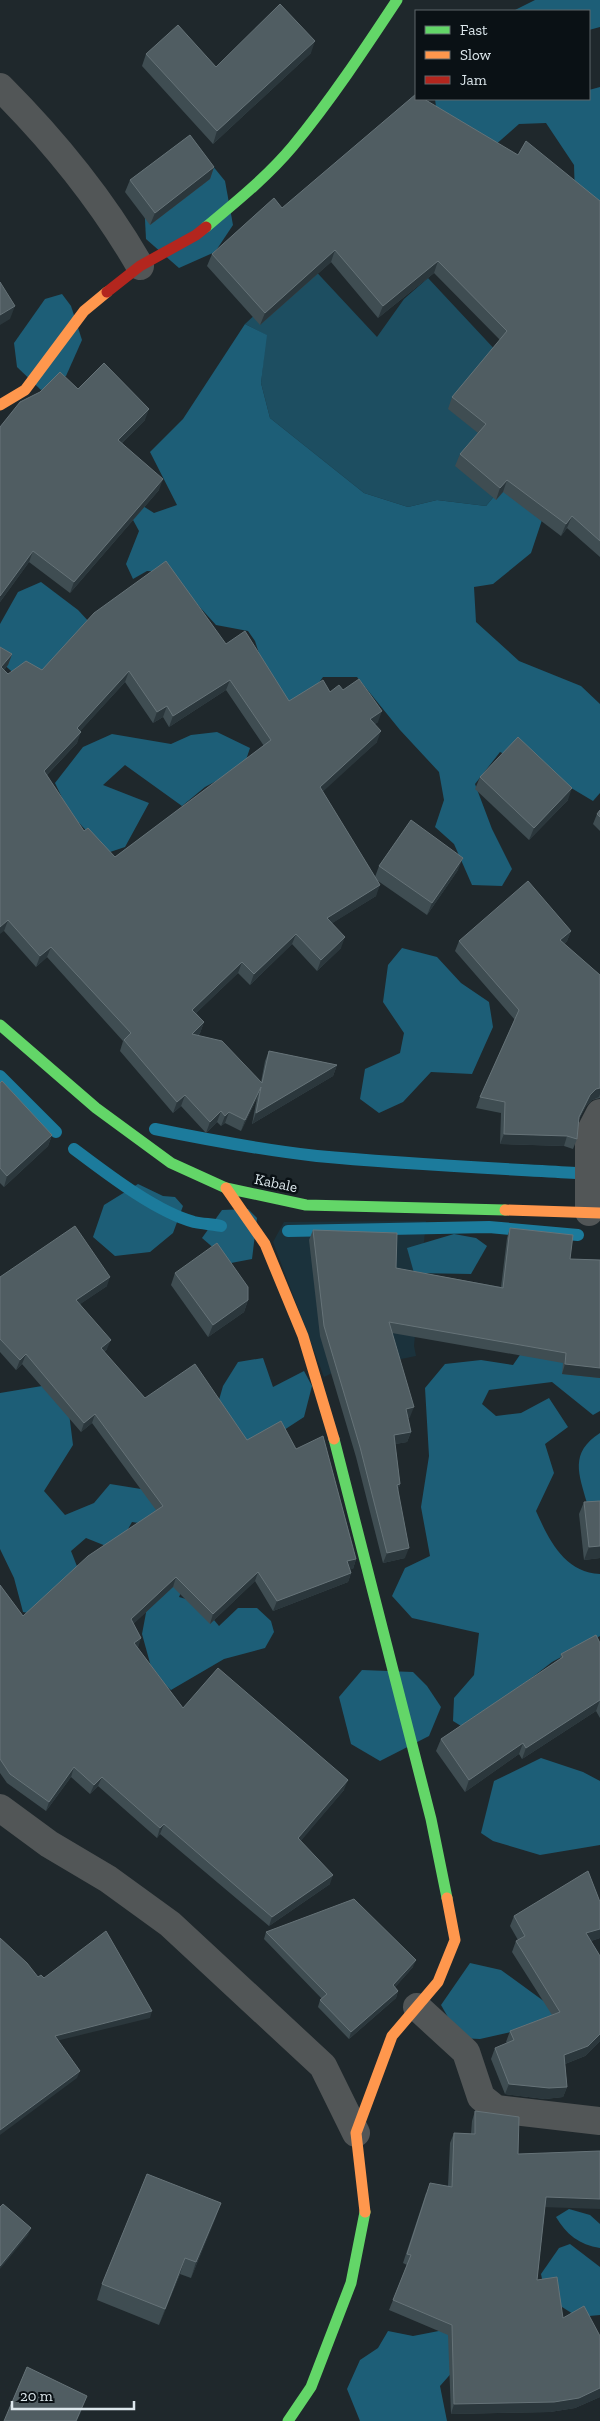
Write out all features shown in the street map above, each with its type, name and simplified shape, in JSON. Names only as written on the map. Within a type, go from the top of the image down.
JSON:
[{"type":"street","points":[[0,406],[25,390],[84,311],[140,266],[196,235],[235,203],[292,147],[354,66],[397,0]]},
{"type":"street","points":[[0,87],[23,110],[83,180],[116,224],[140,266]]},
{"type":"street","name":"Kabale","points":[[2,1031],[96,1108],[171,1163],[226,1188],[306,1205],[594,1213]]},
{"type":"street","points":[[594,1213],[589,1134],[600,1113]]},
{"type":"street","points":[[226,1188],[265,1244],[303,1336],[342,1462],[431,1820],[455,1940],[438,1982],[392,2036],[356,2133]]},
{"type":"street","points":[[0,1808],[49,1844],[116,1884],[170,1924],[323,2066],[356,2133],[365,2210],[350,2283],[311,2388],[288,2421]]},
{"type":"street","points":[[417,2007],[466,2052],[481,2097],[496,2109],[600,2121]]},
{"type":"shaded area","points":[[535,0],[600,0],[600,27],[590,30],[590,10],[515,10]]},
{"type":"shaded area","points":[[600,87],[600,213],[575,197],[574,165],[546,123],[519,124],[494,146],[438,122],[435,100],[590,100],[590,90]]},
{"type":"shaded area","points":[[212,165],[225,181],[233,225],[215,252],[179,268],[146,239],[144,201]]},
{"type":"shaded area","points":[[309,264],[377,337],[404,299],[428,278],[559,418],[486,506],[437,500],[408,507],[364,493],[270,418],[261,383],[266,335],[245,324]]},
{"type":"shaded area","points":[[62,294],[71,306],[82,340],[66,376],[41,390],[17,367],[14,343],[45,299]]},
{"type":"shaded area","points":[[245,324],[267,335],[261,383],[270,418],[364,493],[408,507],[437,500],[486,506],[510,477],[548,502],[531,553],[493,584],[474,587],[476,622],[519,661],[581,686],[600,704],[600,793],[593,801],[541,770],[500,752],[475,784],[492,829],[512,869],[502,886],[472,885],[454,844],[435,827],[444,800],[439,772],[400,730],[357,677],[323,677],[299,710],[274,700],[255,641],[248,631],[216,625],[168,572],[147,571],[133,579],[126,564],[139,531],[126,507],[135,501],[154,513],[177,505],[150,452],[183,419]]},
{"type":"shaded area","points":[[41,582],[78,610],[91,624],[28,686],[0,661],[0,624],[18,592]]},
{"type":"shaded area","points":[[217,732],[250,748],[244,766],[205,787],[182,806],[125,765],[103,785],[149,803],[125,847],[107,853],[69,812],[55,783],[83,747],[112,734],[171,744],[191,735]]},
{"type":"shaded area","points":[[402,948],[437,957],[461,983],[489,1002],[493,1027],[472,1074],[431,1072],[403,1102],[379,1113],[360,1099],[365,1069],[400,1053],[404,1033],[383,1002],[388,965]]},
{"type":"shaded area","points":[[138,1184],[163,1196],[175,1197],[183,1206],[173,1233],[150,1252],[115,1256],[93,1237],[104,1205]]},
{"type":"shaded area","points":[[248,1209],[257,1218],[252,1259],[231,1263],[202,1238],[222,1210]]},
{"type":"shaded area","points":[[426,1221],[414,1346],[416,1356],[332,1373],[324,1377],[273,1242],[284,1222]]},
{"type":"shaded area","points":[[454,1234],[476,1238],[487,1246],[471,1274],[414,1273],[407,1248]]},
{"type":"shaded area","points":[[526,1346],[600,1347],[600,1411],[593,1415],[552,1382],[489,1390],[482,1404],[496,1416],[521,1413],[549,1398],[568,1427],[545,1444],[554,1473],[536,1511],[552,1543],[567,1561],[587,1572],[600,1574],[600,1636],[552,1662],[466,1729],[453,1721],[454,1698],[474,1675],[479,1633],[412,1618],[392,1596],[405,1568],[430,1556],[421,1507],[429,1456],[425,1388],[445,1364],[481,1360],[513,1365]]},
{"type":"shaded area","points":[[263,1358],[273,1387],[304,1371],[312,1386],[304,1417],[261,1445],[207,1442],[223,1386],[238,1362]]},
{"type":"shaded area","points":[[48,1385],[68,1405],[73,1445],[44,1491],[65,1515],[94,1503],[110,1484],[141,1489],[161,1510],[153,1525],[132,1522],[116,1550],[86,1538],[71,1551],[82,1579],[39,1615],[23,1612],[14,1578],[0,1549],[0,1393]]},
{"type":"shaded area","points":[[600,1433],[600,1506],[587,1503],[581,1483],[579,1465],[580,1456],[584,1448]]},
{"type":"shaded area","points":[[158,1580],[186,1581],[179,1597],[200,1603],[219,1626],[238,1608],[257,1608],[271,1621],[274,1632],[265,1648],[224,1659],[171,1690],[153,1674],[142,1634],[149,1597]]},
{"type":"shaded area","points":[[362,1670],[413,1672],[427,1686],[441,1707],[429,1736],[380,1761],[351,1744],[339,1697]]},
{"type":"shaded area","points":[[541,1758],[583,1772],[600,1781],[600,1845],[540,1855],[493,1841],[481,1833],[494,1781]]},
{"type":"shaded area","points":[[470,1963],[501,1970],[545,2002],[600,2012],[480,2039],[460,2038],[441,2005]]},
{"type":"shaded area","points":[[569,2209],[590,2215],[600,2224],[600,2248],[592,2247],[579,2241],[564,2229],[556,2217]]},
{"type":"shaded area","points":[[570,2244],[600,2267],[600,2315],[578,2317],[546,2297],[541,2274],[559,2248]]},
{"type":"shaded area","points":[[449,2329],[462,2361],[440,2386],[447,2421],[360,2421],[347,2389],[360,2360],[378,2348],[388,2331],[413,2336]]},
{"type":"building","points":[[280,4],[315,41],[217,131],[146,54],[178,25],[216,67]]},
{"type":"building","points":[[415,95],[415,100],[426,100],[518,155],[526,141],[600,201],[600,541],[572,516],[566,524],[507,480],[500,488],[460,454],[486,424],[452,397],[507,331],[438,261],[383,306],[335,250],[265,313],[212,254],[274,198],[282,208]]},
{"type":"building","points":[[190,135],[214,167],[155,213],[130,180]]},
{"type":"building","points":[[0,282],[15,306],[0,315]]},
{"type":"building","points":[[104,363],[149,409],[118,440],[163,479],[74,582],[33,551],[0,596],[0,427],[20,402],[40,392],[60,372],[78,389]]},
{"type":"building","points":[[166,561],[226,644],[245,631],[289,701],[323,680],[330,692],[339,685],[343,690],[359,679],[382,711],[370,719],[381,731],[320,787],[380,885],[327,918],[345,937],[321,960],[296,934],[254,974],[242,962],[192,1010],[204,1022],[192,1034],[222,1041],[262,1083],[269,1051],[337,1065],[256,1113],[261,1087],[245,1120],[229,1112],[225,1116],[221,1111],[210,1122],[185,1095],[177,1102],[124,1040],[131,1033],[51,947],[40,956],[8,920],[0,927],[0,647],[12,654],[1,667],[8,674],[26,661],[42,670],[94,613]],"holes":[[[129,671],[157,712],[167,706],[173,716],[230,680],[271,740],[115,857],[88,828],[84,831],[44,771],[81,732],[77,728]]]},
{"type":"building","points":[[518,737],[572,788],[534,828],[480,777]]},
{"type":"building","points":[[411,820],[463,858],[432,903],[379,866]]},
{"type":"building","points":[[528,881],[571,931],[560,940],[600,975],[600,1088],[590,1095],[579,1117],[577,1139],[567,1136],[504,1134],[505,1102],[480,1097],[519,1010],[459,941]]},
{"type":"building","points":[[2,1081],[52,1135],[7,1176],[0,1168],[0,1083]]},
{"type":"building","points":[[75,1226],[110,1277],[76,1300],[111,1340],[101,1348],[145,1398],[195,1364],[247,1440],[281,1421],[296,1449],[323,1436],[356,1559],[347,1561],[351,1573],[277,1601],[258,1572],[213,1614],[176,1577],[131,1619],[141,1638],[134,1643],[183,1708],[218,1668],[348,1780],[298,1838],[333,1875],[272,1917],[164,1824],[160,1828],[102,1777],[94,1785],[74,1767],[49,1802],[10,1774],[0,1759],[0,1585],[23,1616],[88,1556],[163,1506],[95,1414],[84,1423],[26,1354],[20,1360],[0,1339],[0,1277]]},
{"type":"building","points":[[510,1228],[573,1235],[570,1259],[600,1260],[600,1368],[565,1364],[566,1353],[389,1322],[414,1407],[406,1409],[411,1432],[394,1435],[400,1484],[397,1485],[409,1548],[387,1553],[360,1447],[324,1326],[313,1230],[397,1233],[396,1268],[503,1288]]},
{"type":"building","points":[[217,1243],[248,1287],[248,1300],[213,1325],[175,1273]]},
{"type":"building","points":[[600,1501],[600,1546],[589,1547],[584,1502]]},
{"type":"building","points":[[596,1635],[600,1643],[600,1700],[526,1748],[523,1743],[469,1780],[441,1739],[563,1657],[561,1654]]},
{"type":"building","points":[[588,1871],[600,1902],[600,1929],[586,1933],[600,1956],[600,2034],[588,2046],[564,2055],[567,2087],[549,2088],[509,2084],[495,2048],[514,2040],[510,2031],[560,2012],[516,1941],[525,1936],[514,1916]]},
{"type":"building","points":[[354,1899],[416,1960],[393,1985],[398,1991],[351,2032],[320,2000],[327,1994],[266,1932]]},
{"type":"building","points":[[106,1931],[152,2011],[55,2036],[80,2071],[0,2130],[0,1938],[27,1963],[38,1977],[41,1975],[44,1978]]},
{"type":"building","points":[[475,2111],[519,2117],[518,2154],[600,2151],[600,2199],[546,2197],[537,2280],[557,2277],[563,2318],[584,2306],[600,2336],[600,2388],[579,2398],[554,2402],[454,2404],[452,2325],[393,2300],[411,2255],[407,2254],[430,2183],[452,2187],[454,2133],[475,2134]]},
{"type":"building","points":[[147,2174],[221,2203],[196,2262],[185,2258],[165,2309],[102,2284]]},
{"type":"building","points":[[3,2204],[31,2228],[0,2266],[0,2207]]},
{"type":"building","points":[[27,2367],[87,2396],[76,2421],[4,2421]]},
{"type":"waterway","points":[[0,1076],[56,1132]]},
{"type":"waterway","points":[[155,1129],[276,1151],[317,1156],[414,1164],[576,1173]]},
{"type":"waterway","points":[[74,1149],[132,1191],[164,1210],[194,1222],[221,1226]]},
{"type":"waterway","points":[[288,1231],[489,1227],[578,1235]]},
{"type":"traffic: fast","points":[[206,227],[262,178],[293,146],[334,93],[397,0]]},
{"type":"traffic: fast","points":[[0,1025],[96,1108],[171,1163],[226,1188],[306,1205],[505,1210]]},
{"type":"traffic: fast","points":[[334,1439],[431,1819],[447,1898]]},
{"type":"traffic: fast","points":[[288,2421],[311,2387],[351,2283],[365,2212]]},
{"type":"traffic: slow","points":[[0,405],[25,390],[84,311],[107,292]]},
{"type":"traffic: slow","points":[[226,1188],[265,1244],[303,1336],[334,1439]]},
{"type":"traffic: slow","points":[[505,1210],[600,1213]]},
{"type":"traffic: slow","points":[[365,2212],[356,2133],[392,2036],[438,1982],[455,1940],[447,1898]]},
{"type":"traffic: jam","points":[[107,292],[140,266],[196,235],[206,227]]}]
